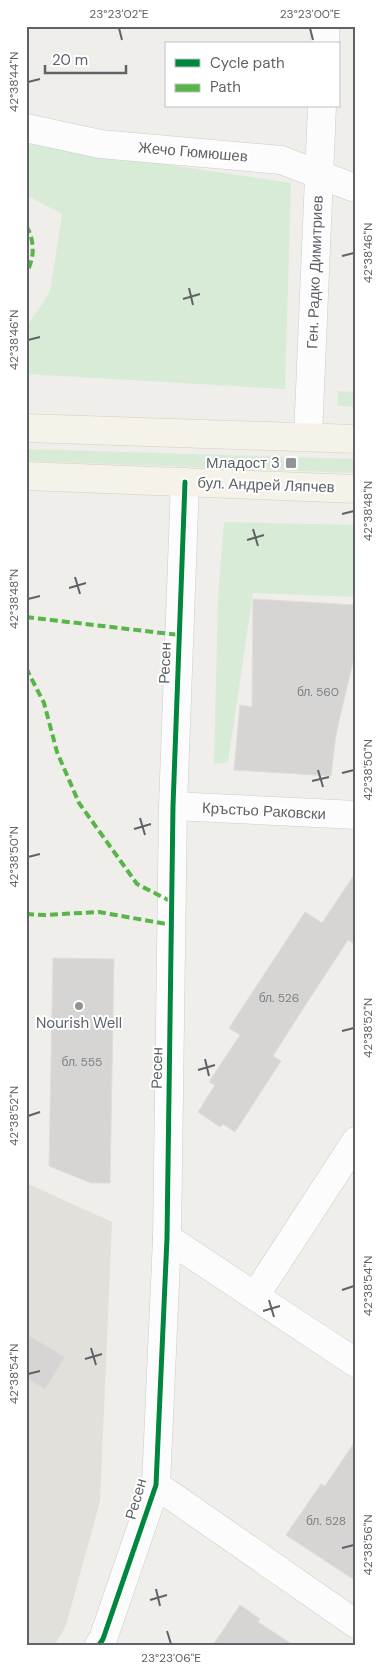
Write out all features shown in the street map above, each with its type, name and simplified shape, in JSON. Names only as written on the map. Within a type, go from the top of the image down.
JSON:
[{"type":"main road","points":[[26,428],[356,439]]},
{"type":"main road","name":"бул. Андрей Ляпчев","points":[[26,476],[356,489]]},
{"type":"street","points":[[325,26],[325,42]]},
{"type":"street","name":"Ген. Радко Димитриев","points":[[308,437],[322,108]]},
{"type":"street","name":"Жечо Гюмюшев","points":[[26,128],[100,144],[281,160],[356,187]]},
{"type":"street","name":"Ресен","points":[[99,1645],[103,1639],[156,1485],[167,1238],[173,806],[185,482]]},
{"type":"street","name":"Кръстьо Раковски","points":[[173,806],[356,816]]},
{"type":"street","points":[[255,1296],[356,1141]]},
{"type":"street","points":[[167,1238],[356,1363]]},
{"type":"street","points":[[156,1485],[356,1624]]},
{"type":"shaded area","points":[[26,1183],[112,1222],[100,1501],[66,1625],[55,1645],[26,1645]]},
{"type":"green space","points":[[26,144],[291,183],[285,389],[26,374],[26,328],[50,292],[62,214],[26,195]]},
{"type":"green space","points":[[338,391],[356,392],[356,407],[338,406]]},
{"type":"green space","points":[[26,449],[356,459],[356,473],[26,461]]},
{"type":"green space","points":[[224,522],[356,525],[356,597],[253,593],[228,762],[214,764],[218,596]]},
{"type":"building","points":[[253,599],[356,605],[356,649],[336,734],[331,776],[234,770],[240,705],[252,707]]},
{"type":"building","points":[[356,872],[356,945],[348,940],[290,1029],[273,1056],[281,1061],[235,1132],[223,1124],[220,1127],[198,1112],[215,1085],[209,1082],[240,1035],[229,1028],[305,912],[322,923]]},
{"type":"building","points":[[53,958],[114,959],[110,1183],[91,1183],[49,1166]]},
{"type":"building","points":[[26,1334],[65,1357],[45,1389],[26,1378]]},
{"type":"building","points":[[356,1440],[356,1581],[286,1535],[321,1484],[325,1486]]},
{"type":"building","points":[[240,1605],[260,1619],[258,1622],[293,1645],[213,1645]]},
{"type":"marked path","points":[[26,226],[31,237],[33,249],[31,262],[26,273]]},
{"type":"marked path","points":[[26,617],[179,635]]},
{"type":"marked path","points":[[26,668],[44,703],[57,752],[79,803],[137,884],[172,902]]},
{"type":"marked path","points":[[26,914],[99,912],[172,925]]},
{"type":"cycle path","points":[[99,1645],[103,1639],[156,1485],[167,1238],[173,806],[185,482]]},
{"type":"place","name":"Младост 3","points":[[291,463]]},
{"type":"place","name":"Nourish Well","points":[[79,1006]]}]
